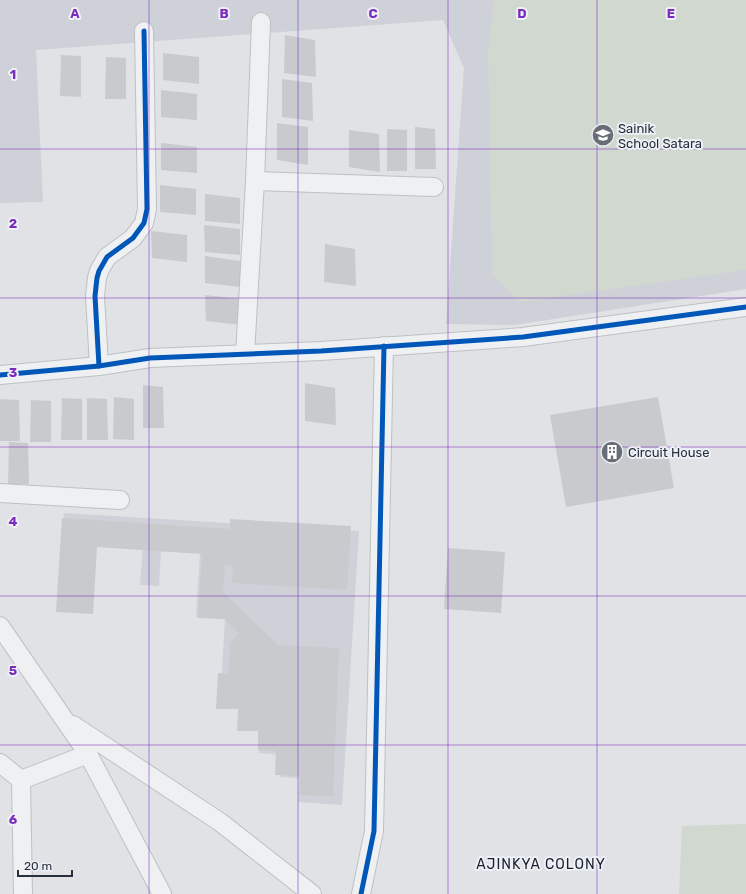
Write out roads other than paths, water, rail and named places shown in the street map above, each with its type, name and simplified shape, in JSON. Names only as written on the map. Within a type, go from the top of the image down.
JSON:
[{"type":"street","points":[[245,354],[255,181],[261,22]]},
{"type":"street","points":[[99,366],[95,296],[99,271],[107,258],[133,238],[144,223],[148,209],[144,31]]},
{"type":"street","points":[[255,181],[434,187]]},
{"type":"street","points":[[0,375],[99,366],[150,358],[321,351],[523,337],[746,307]]},
{"type":"street","points":[[361,894],[374,831],[384,346]]},
{"type":"street","points":[[0,494],[120,500]]},
{"type":"street","points":[[0,626],[88,754],[162,894]]},
{"type":"street","points":[[65,720],[220,822],[312,894]]},
{"type":"street","points":[[21,780],[88,754]]},
{"type":"street","points":[[0,763],[21,780]]},
{"type":"street","points":[[21,780],[23,894]]},
{"type":"place","name":"Sainik School Satara","points":[[603,135]]},
{"type":"place","name":"Circuit House","points":[[612,452]]},
{"type":"district","name":"AJINKYA COLONY","points":[[541,864]]}]
